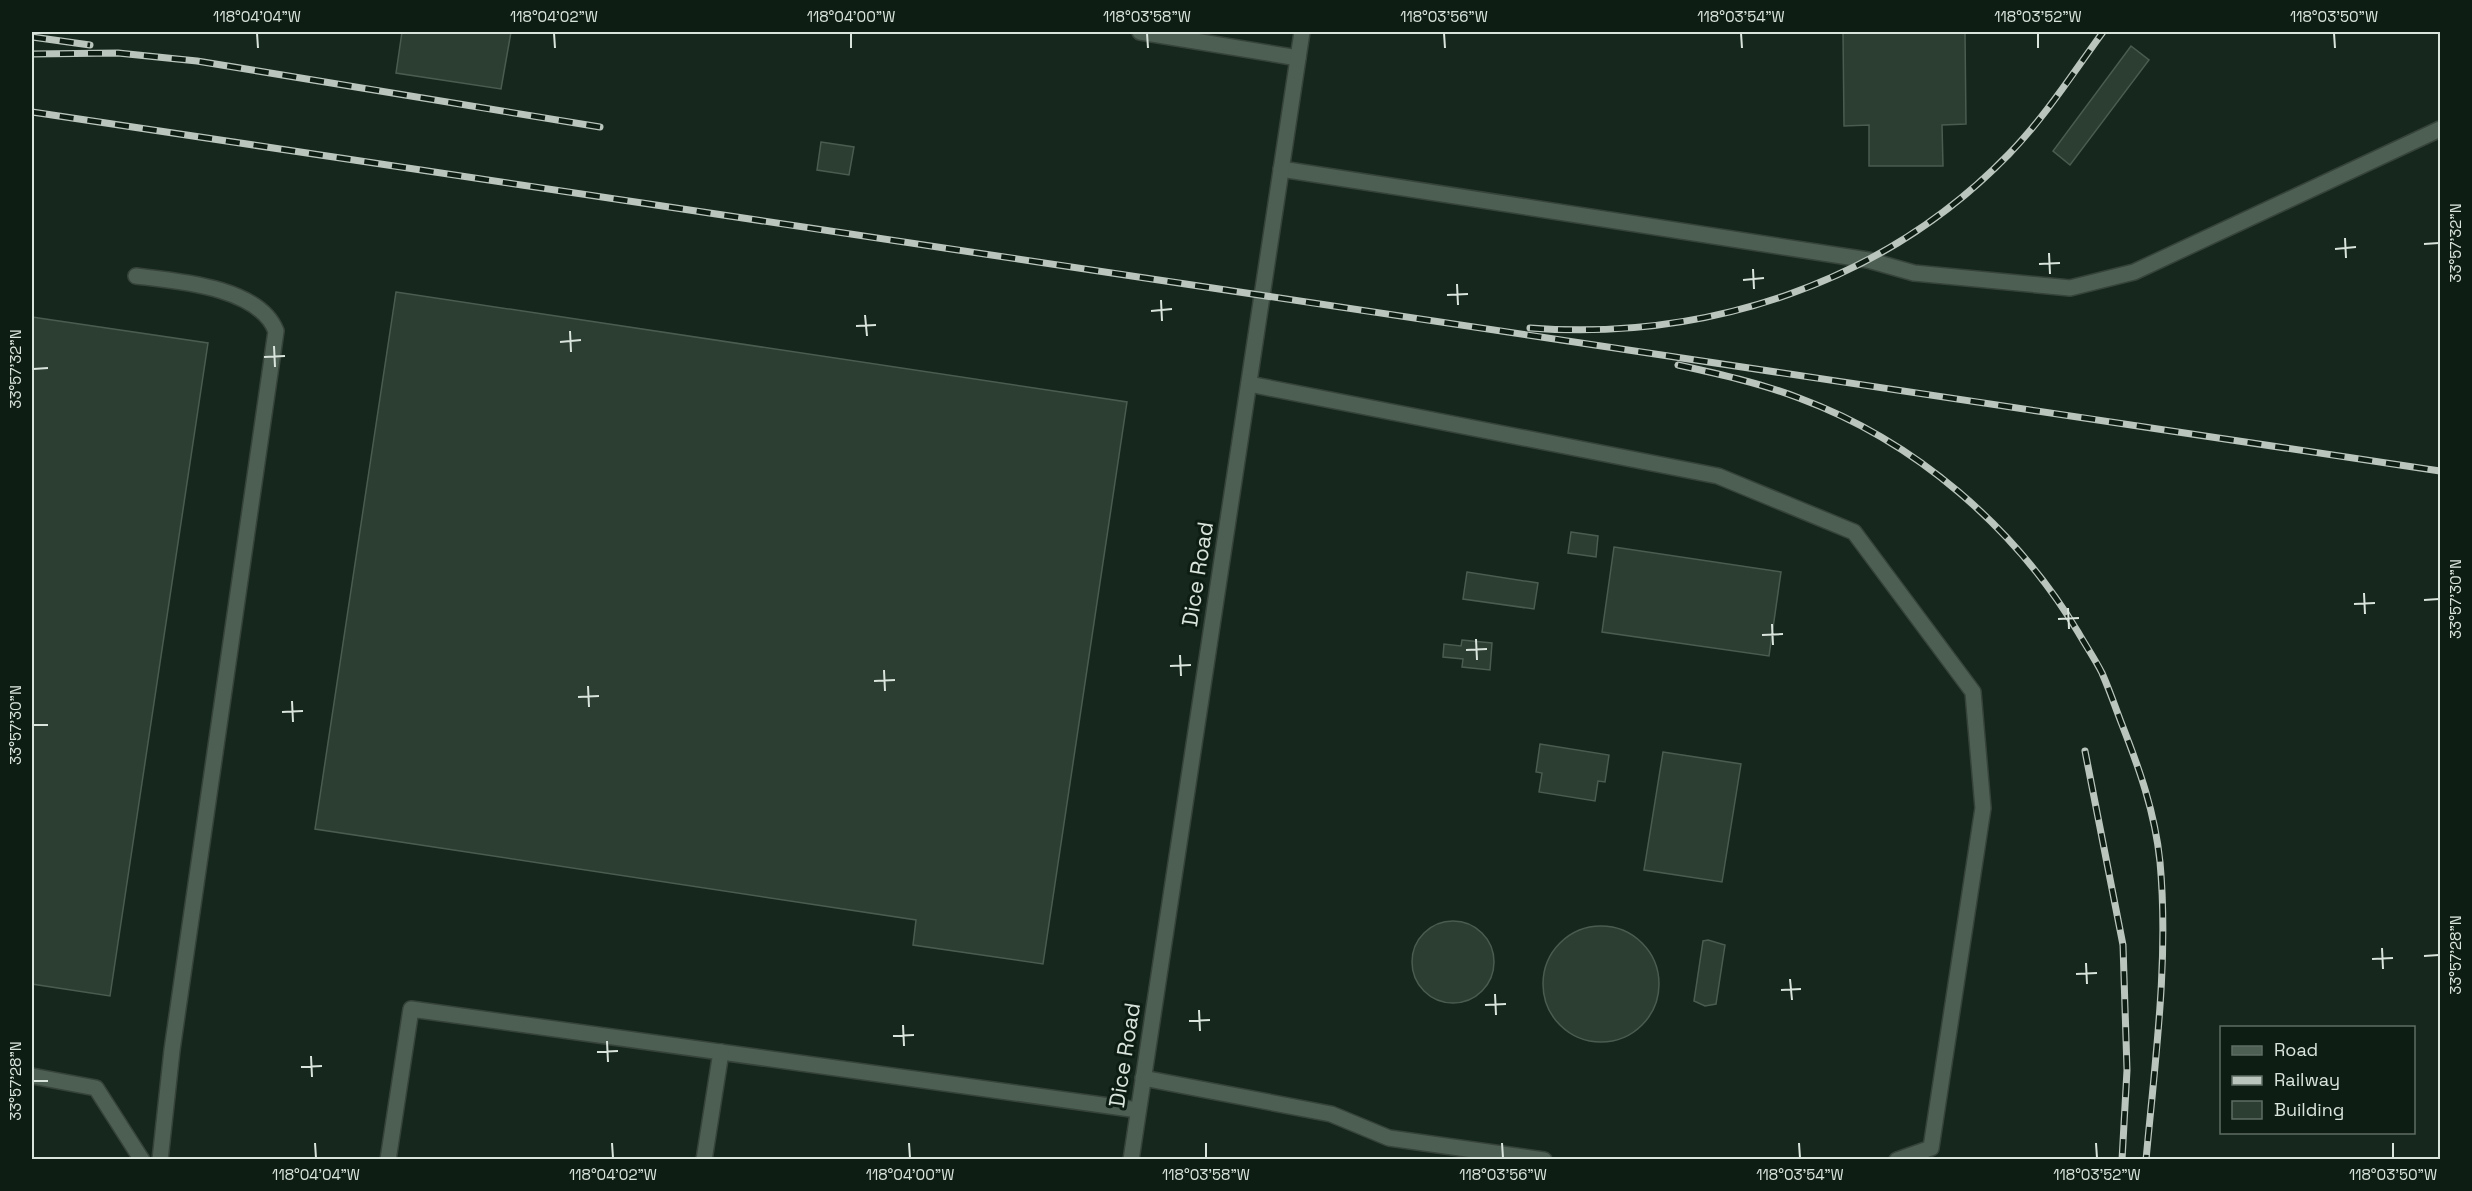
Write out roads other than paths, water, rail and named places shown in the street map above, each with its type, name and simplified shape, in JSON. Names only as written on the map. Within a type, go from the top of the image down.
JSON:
[{"type":"street","points":[[1140,32],[1298,58]]},
{"type":"street","name":"Dice Road","points":[[1131,1160],[1302,32]]},
{"type":"street","points":[[1281,169],[1868,260],[1914,273],[2070,288],[2134,272],[2440,129]]},
{"type":"street","points":[[136,276],[204,285],[256,307],[271,318],[276,331],[173,1038],[160,1160]]},
{"type":"street","points":[[1249,384],[1718,476],[1854,532],[1972,692],[1983,808],[1931,1148],[1897,1160]]},
{"type":"street","points":[[388,1160],[411,1009],[1138,1110]]},
{"type":"street","points":[[704,1160],[721,1052]]},
{"type":"street","points":[[32,1076],[96,1088],[142,1160]]},
{"type":"street","points":[[1143,1078],[1331,1114],[1389,1138],[1544,1160]]},
{"type":"railway","points":[[1530,328],[1596,330],[1662,324],[1726,313],[1789,294],[1849,269],[1906,237],[1960,199],[2009,154],[2047,110],[2103,32]]},
{"type":"railway","points":[[32,37],[90,45]]},
{"type":"railway","points":[[32,54],[118,53],[197,61],[600,127]]},
{"type":"railway","points":[[32,112],[2440,471]]},
{"type":"railway","points":[[1678,365],[1754,383],[1799,398],[1842,416],[1922,463],[1993,523],[2053,594],[2078,632],[2107,685],[2140,773],[2158,844],[2162,899],[2162,973],[2146,1160]]},
{"type":"railway","points":[[2085,751],[2123,945],[2127,1070],[2122,1160]]}]
